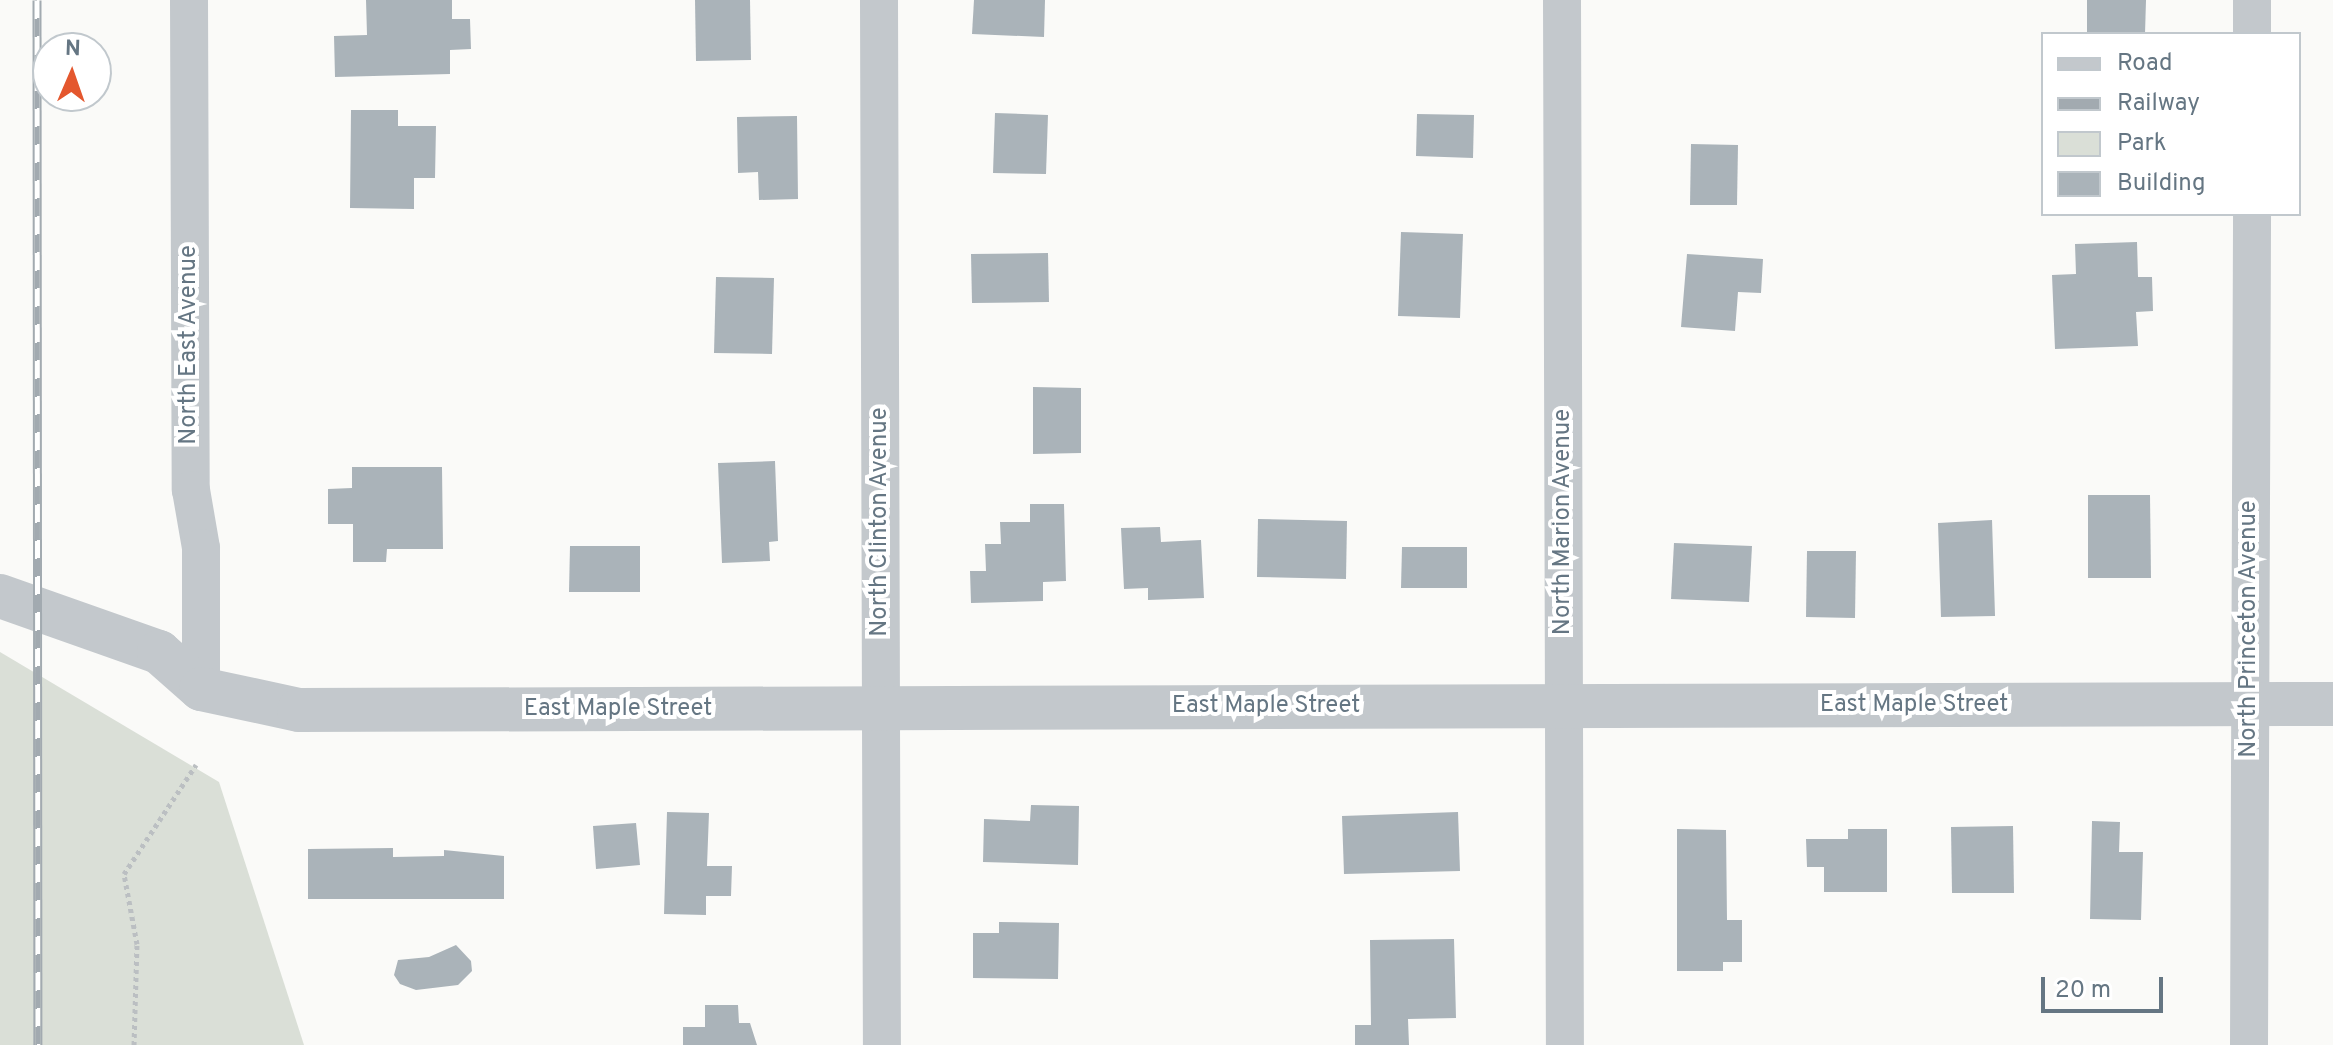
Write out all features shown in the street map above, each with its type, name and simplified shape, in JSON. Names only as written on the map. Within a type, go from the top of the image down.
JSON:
[{"type":"street","name":"North East Avenue","points":[[189,0],[191,490],[201,548],[201,689]]},
{"type":"street","name":"North Clinton Avenue","points":[[879,0],[882,1045]]},
{"type":"street","name":"North Marion Avenue","points":[[1562,0],[1565,1045]]},
{"type":"street","points":[[2252,0],[2252,32]]},
{"type":"street","name":"North Princeton Avenue","points":[[2249,1045],[2252,216]]},
{"type":"street","points":[[0,596],[159,652],[201,689]]},
{"type":"street","name":"East Maple Street","points":[[201,689],[299,710],[2333,704]]},
{"type":"path","points":[[134,1045],[137,944],[124,874],[196,765]]},
{"type":"green space","points":[[0,652],[219,782],[304,1045],[0,1045]]},
{"type":"building","points":[[366,0],[452,0],[452,19],[470,19],[471,49],[450,50],[450,74],[335,77],[334,36],[367,35]]},
{"type":"building","points":[[695,0],[750,0],[751,60],[696,61]]},
{"type":"building","points":[[974,0],[1045,0],[1044,37],[972,34]]},
{"type":"building","points":[[2087,0],[2146,0],[2145,32],[2087,32]]},
{"type":"building","points":[[351,110],[398,110],[398,126],[436,126],[435,178],[414,178],[414,209],[350,208]]},
{"type":"building","points":[[995,113],[1048,115],[1046,174],[993,173]]},
{"type":"building","points":[[1417,114],[1474,115],[1473,158],[1416,156]]},
{"type":"building","points":[[797,116],[798,199],[759,200],[758,172],[738,173],[737,117]]},
{"type":"building","points":[[1691,144],[1738,145],[1737,205],[1690,205]]},
{"type":"building","points":[[1401,232],[1463,234],[1460,318],[1398,316]]},
{"type":"building","points":[[2137,242],[2138,277],[2152,277],[2153,311],[2136,312],[2138,346],[2055,349],[2052,275],[2076,274],[2075,244]]},
{"type":"building","points":[[1048,253],[1049,302],[972,303],[971,254]]},
{"type":"building","points":[[1687,254],[1763,259],[1761,293],[1738,292],[1735,331],[1681,327]]},
{"type":"building","points":[[716,277],[774,278],[772,354],[714,353]]},
{"type":"building","points":[[1033,387],[1081,388],[1081,453],[1033,454]]},
{"type":"building","points":[[775,461],[778,541],[769,542],[770,561],[722,563],[718,463]]},
{"type":"building","points":[[352,467],[442,467],[443,549],[387,549],[386,562],[353,562],[353,524],[328,524],[328,489],[352,488]]},
{"type":"building","points":[[2088,495],[2150,495],[2151,578],[2088,578]]},
{"type":"building","points":[[1030,504],[1064,504],[1066,581],[1043,582],[1043,601],[971,603],[970,571],[986,571],[985,544],[1001,544],[1000,522],[1030,522]]},
{"type":"building","points":[[1258,519],[1347,521],[1346,579],[1257,577]]},
{"type":"building","points":[[1992,520],[1995,616],[1941,617],[1938,523]]},
{"type":"building","points":[[1160,527],[1161,542],[1201,540],[1204,598],[1148,600],[1148,588],[1124,589],[1121,528]]},
{"type":"building","points":[[1674,543],[1752,546],[1749,602],[1671,599]]},
{"type":"building","points":[[570,546],[640,546],[640,592],[569,592]]},
{"type":"building","points":[[1402,547],[1467,547],[1467,588],[1401,588]]},
{"type":"building","points":[[1807,551],[1856,551],[1855,618],[1806,617]]},
{"type":"building","points":[[1031,805],[1079,806],[1078,865],[983,862],[984,819],[1030,821]]},
{"type":"building","points":[[667,812],[709,813],[707,866],[732,866],[731,896],[706,896],[706,915],[664,914]]},
{"type":"building","points":[[1458,812],[1460,871],[1344,874],[1342,816]]},
{"type":"building","points":[[2092,821],[2120,822],[2119,852],[2143,852],[2141,920],[2090,919]]},
{"type":"building","points":[[636,823],[640,865],[596,869],[593,826]]},
{"type":"building","points":[[2013,826],[2014,893],[1952,893],[1951,827]]},
{"type":"building","points":[[1677,829],[1726,830],[1727,920],[1742,920],[1742,962],[1723,962],[1723,971],[1677,971]]},
{"type":"building","points":[[1848,829],[1887,829],[1887,892],[1824,892],[1824,867],[1807,867],[1806,839],[1848,839]]},
{"type":"building","points":[[393,848],[393,857],[444,856],[444,850],[504,856],[504,899],[308,899],[308,849]]},
{"type":"building","points":[[999,922],[1059,923],[1058,979],[973,978],[973,933],[999,933]]},
{"type":"building","points":[[1454,939],[1456,1018],[1408,1019],[1409,1045],[1355,1045],[1355,1025],[1371,1025],[1370,940]]},
{"type":"building","points":[[456,945],[471,961],[472,971],[458,985],[416,990],[400,984],[394,975],[398,960],[429,957]]},
{"type":"building","points":[[705,1005],[738,1005],[739,1023],[750,1023],[757,1045],[683,1045],[683,1027],[705,1027]]},
{"type":"railway","points":[[37,0],[38,1045]]}]
